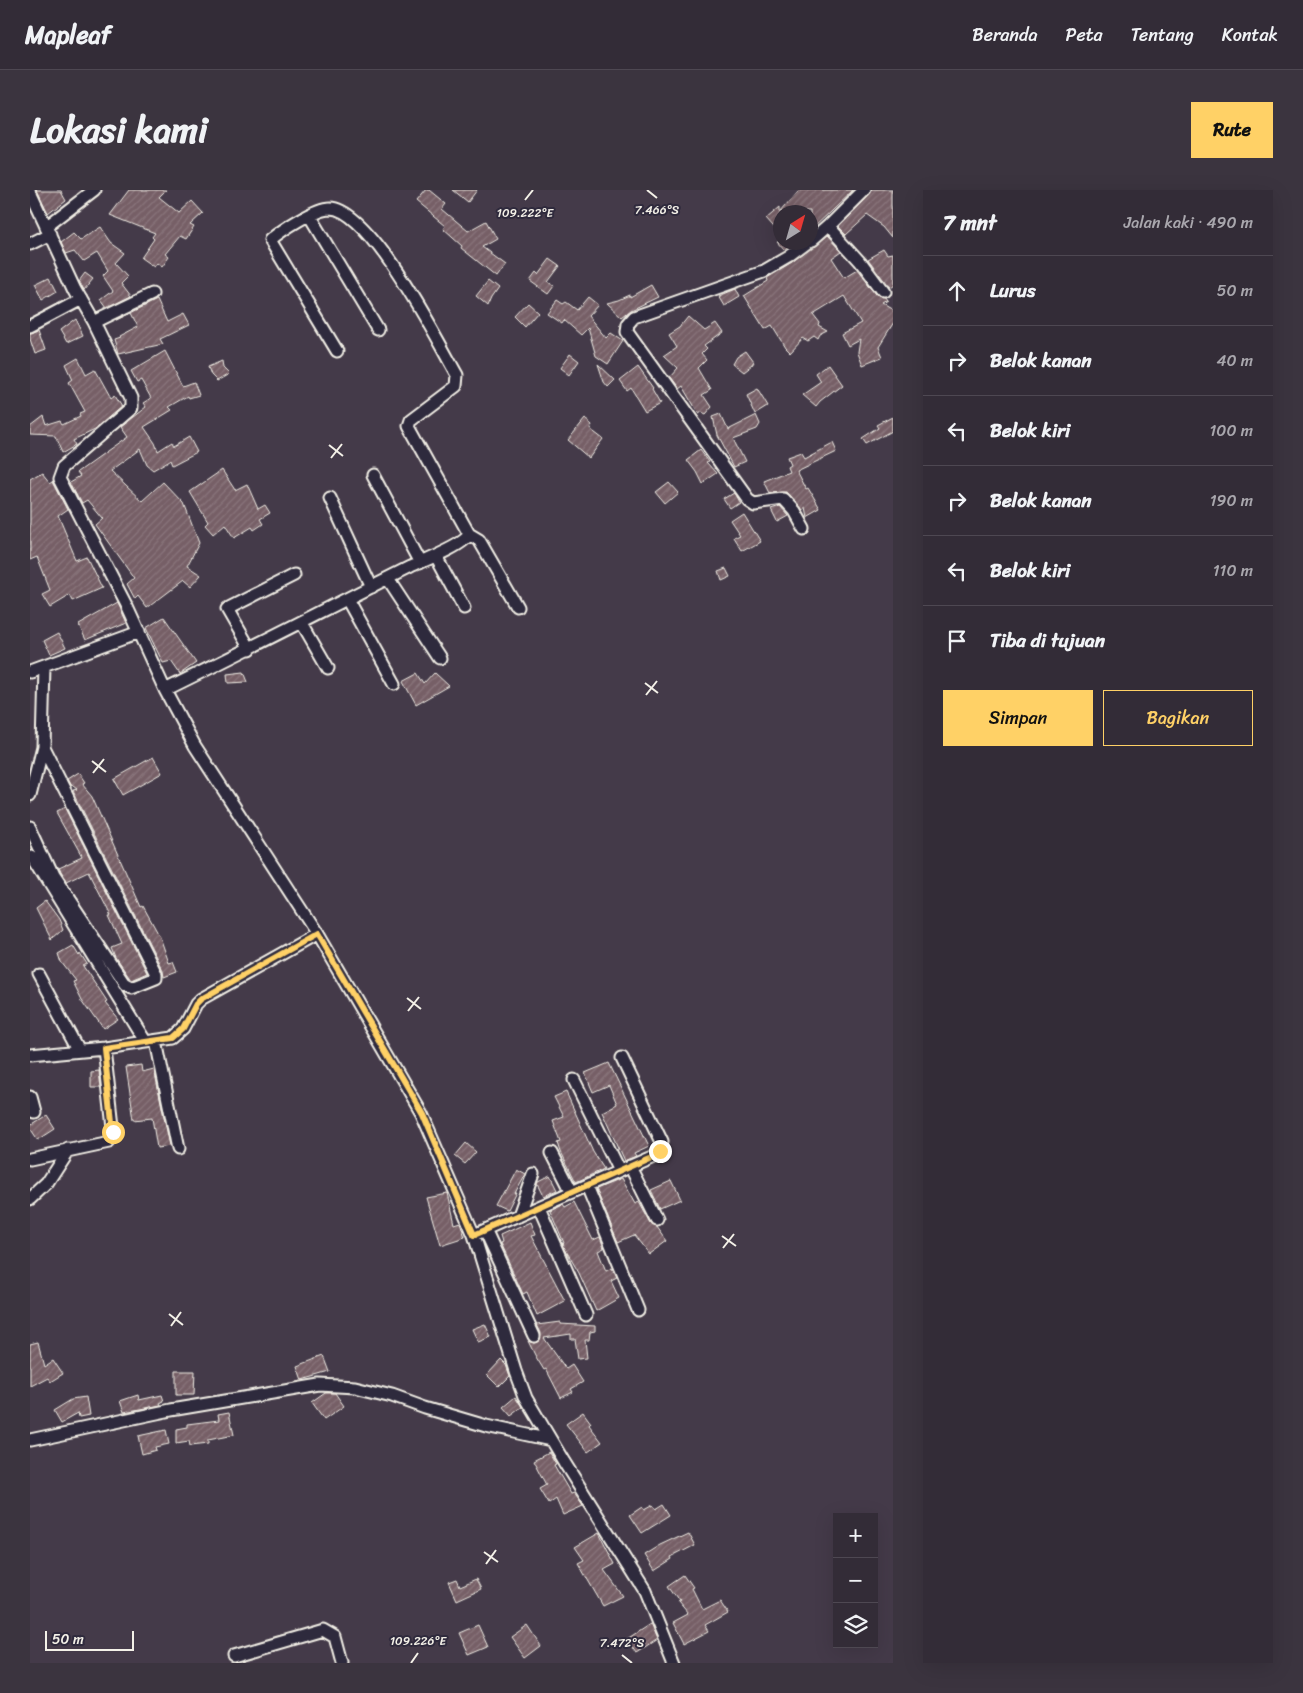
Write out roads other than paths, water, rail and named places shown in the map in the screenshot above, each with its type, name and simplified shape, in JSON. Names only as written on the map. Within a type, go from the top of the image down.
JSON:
[{"type":"street","points":[[30,244],[48,231],[94,190]]},
{"type":"street","points":[[818,234],[864,190]]},
{"type":"street","points":[[30,192],[131,398],[132,404],[131,408],[64,466],[60,477],[139,632],[165,690],[195,746],[317,934],[422,1113],[474,1235],[526,1398],[645,1591],[674,1663]]},
{"type":"street","points":[[337,351],[270,240],[309,215],[321,209],[332,208],[342,211],[368,232],[399,276],[457,375],[456,386],[411,420],[409,426],[469,534],[479,540],[518,607]]},
{"type":"street","points":[[309,215],[378,330]]},
{"type":"street","points":[[828,226],[860,261],[883,292]]},
{"type":"street","points":[[798,250],[764,271],[634,317],[626,328],[747,499],[753,503],[783,499],[794,511],[804,529]]},
{"type":"street","points":[[94,322],[152,294]]},
{"type":"street","points":[[30,326],[81,299]]},
{"type":"street","points":[[373,475],[420,563]]},
{"type":"street","points":[[330,498],[371,587]]},
{"type":"street","points":[[165,690],[436,556],[466,540],[469,534]]},
{"type":"street","points":[[436,556],[464,608]]},
{"type":"street","points":[[250,649],[227,609],[294,574]]},
{"type":"street","points":[[388,579],[440,658]]},
{"type":"street","points":[[347,599],[394,684]]},
{"type":"street","points":[[302,623],[328,668]]},
{"type":"street","points":[[30,672],[139,632]]},
{"type":"street","points":[[30,795],[42,748],[44,667]]},
{"type":"street","points":[[34,856],[53,877],[125,985],[131,988],[156,978],[156,974],[42,748]]},
{"type":"street","points":[[30,827],[34,856],[150,1041],[178,1149]]},
{"type":"street","points":[[30,1055],[104,1048],[173,1038],[188,1022],[196,1004],[201,999],[317,934]]},
{"type":"street","points":[[39,974],[80,1050]]},
{"type":"street","points":[[30,1159],[109,1142],[114,1136],[104,1048]]},
{"type":"street","points":[[474,1235],[656,1155],[660,1151],[662,1142],[622,1058]]},
{"type":"street","points":[[574,1080],[619,1171]]},
{"type":"street","points":[[30,1097],[34,1112]]},
{"type":"street","points":[[30,1199],[46,1184],[68,1150]]},
{"type":"street","points":[[552,1153],[572,1192]]},
{"type":"street","points":[[630,1166],[657,1220]]},
{"type":"street","points":[[518,1216],[533,1174]]},
{"type":"street","points":[[587,1186],[638,1310]]},
{"type":"street","points":[[539,1207],[586,1315]]},
{"type":"street","points":[[485,1230],[534,1336]]},
{"type":"street","points":[[30,1440],[171,1410],[320,1385],[355,1388],[392,1396],[434,1411],[486,1426],[551,1440]]},
{"type":"street","points":[[234,1656],[323,1630],[335,1637],[342,1663]]}]
